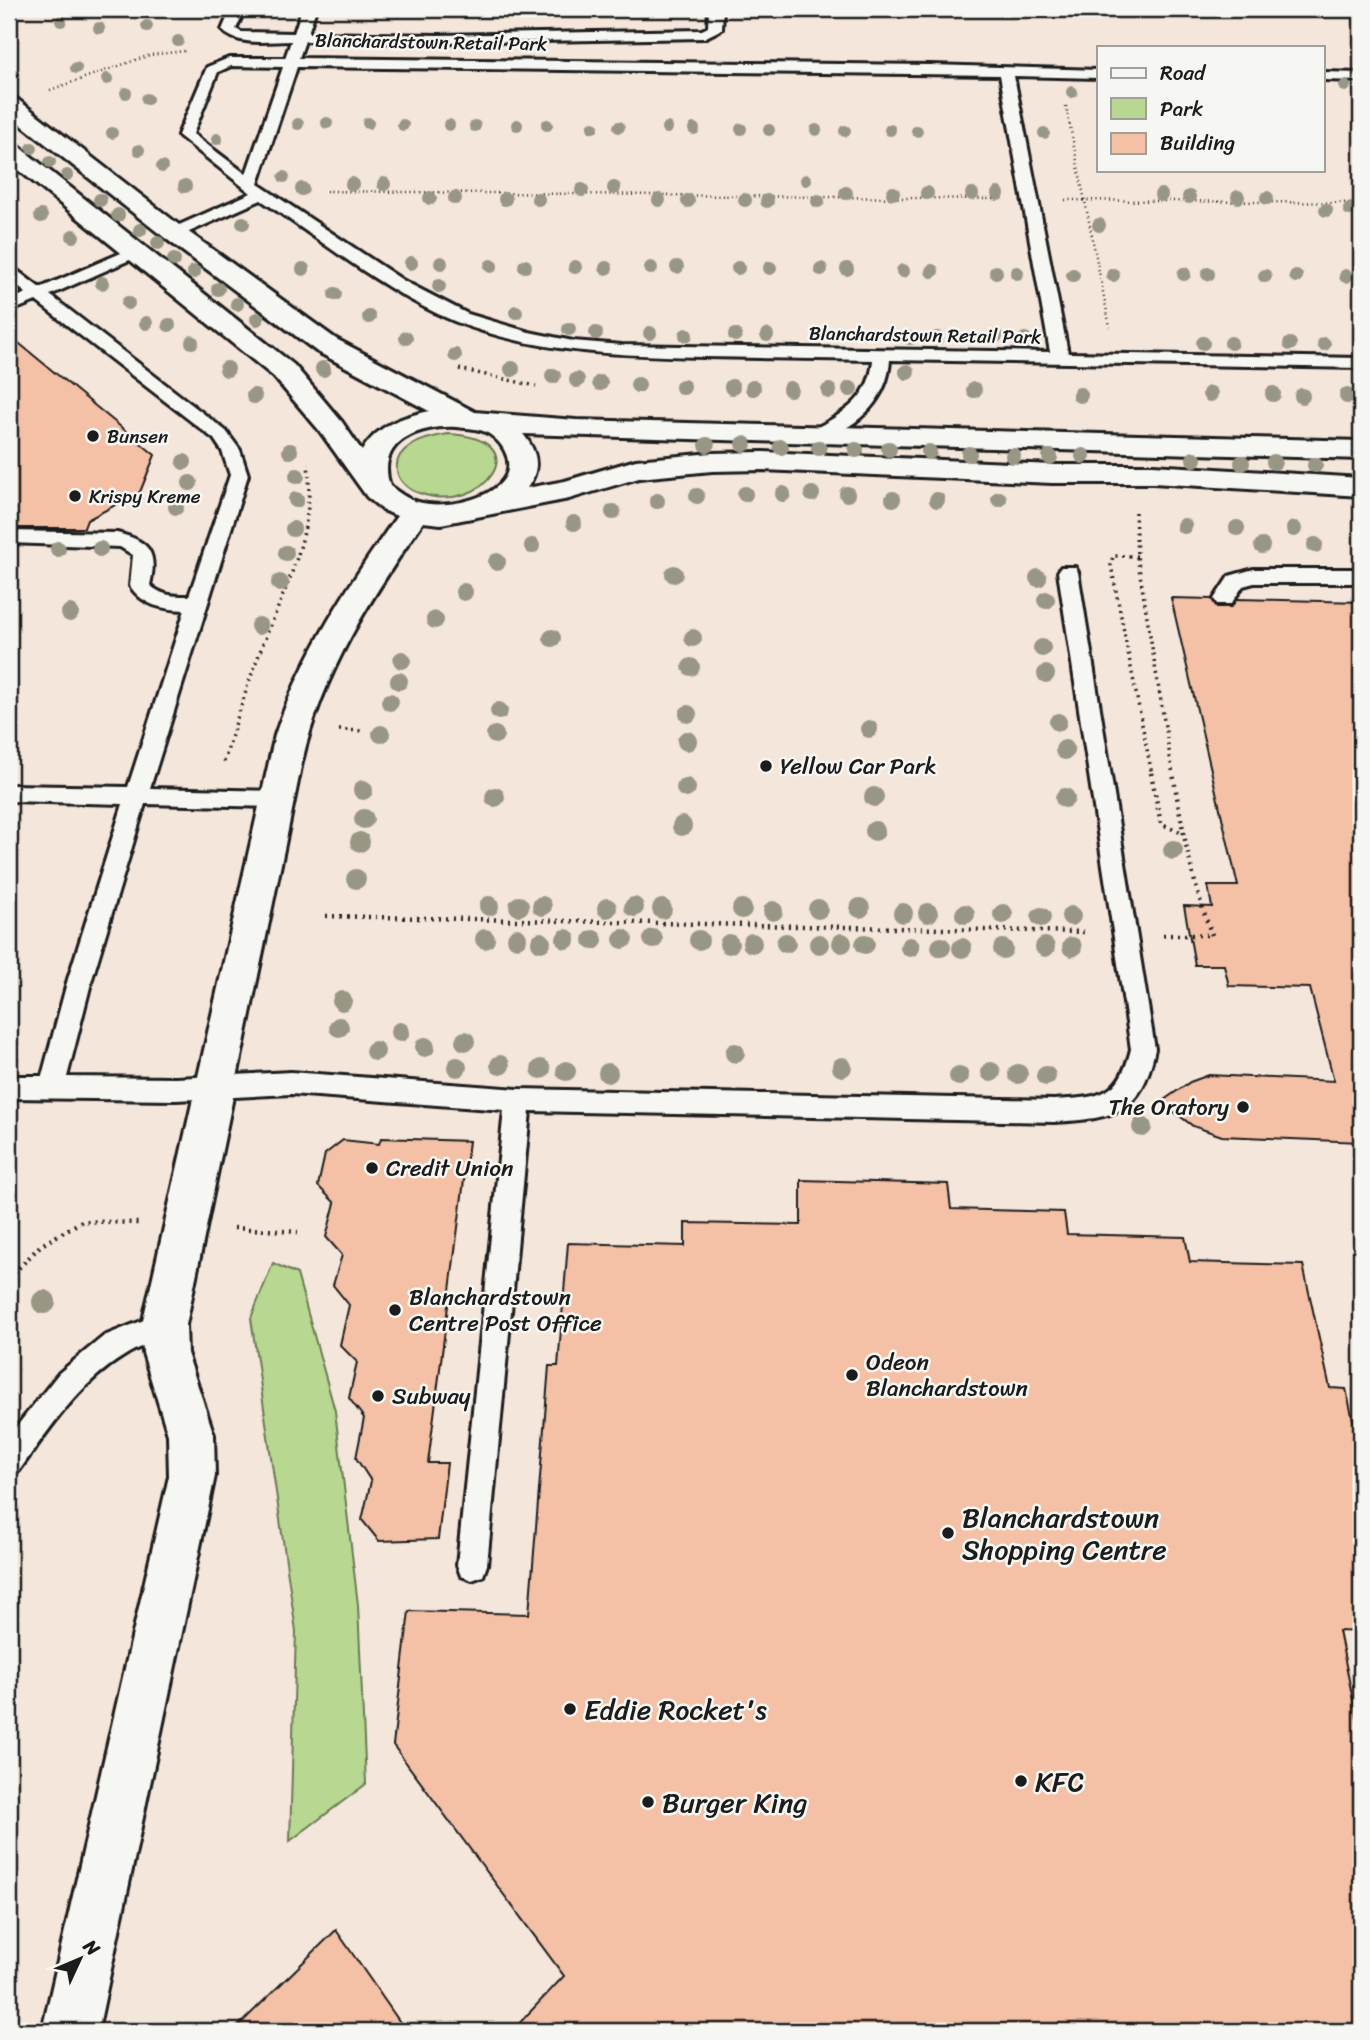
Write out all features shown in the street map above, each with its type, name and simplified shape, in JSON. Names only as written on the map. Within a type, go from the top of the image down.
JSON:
[{"type":"street","points":[[9,104],[174,233],[326,345],[438,405],[507,431],[519,444],[524,458],[522,474],[510,490],[468,511]]},
{"type":"street","points":[[9,150],[284,371],[332,428],[335,436],[377,491],[393,503],[415,512],[441,514],[468,511],[569,490],[636,469],[674,464],[763,461],[1361,487]]},
{"type":"street","points":[[377,491],[370,475],[372,458],[382,443],[398,431],[419,422],[443,417],[586,429],[824,431],[1102,444],[1361,450]]},
{"type":"street","points":[[70,2031],[192,1476],[191,1435],[166,1353],[164,1325],[277,799],[294,727],[318,669],[360,591],[415,512]]},
{"type":"lane","points":[[238,9],[229,30],[234,35],[463,39],[709,33],[715,29],[716,9]]},
{"type":"lane","points":[[174,233],[256,190],[189,141],[185,130],[212,70],[229,62],[291,62],[309,9]]},
{"type":"lane","name":"Blanchardstown Retail Park","points":[[1097,74],[291,62],[256,190],[419,297],[462,318],[526,337],[573,346],[622,350],[1361,363]]},
{"type":"lane","points":[[1006,71],[1060,358]]},
{"type":"lane","points":[[1324,76],[1361,77]]},
{"type":"lane","points":[[9,307],[135,252]]},
{"type":"lane","points":[[9,272],[220,435],[231,450],[239,475],[80,979],[51,1088]]},
{"type":"lane","points":[[824,431],[864,407],[876,391],[882,376],[882,355]]},
{"type":"lane","points":[[9,537],[117,539],[143,552],[145,563],[140,586],[148,597],[160,602],[197,603]]},
{"type":"lane","points":[[9,1087],[328,1084],[518,1100],[1040,1111],[1100,1108],[1120,1099],[1139,1075],[1143,1049],[1068,572]]},
{"type":"lane","points":[[1224,599],[1236,581],[1254,576],[1361,576]]},
{"type":"lane","points":[[9,793],[277,799]]},
{"type":"lane","points":[[472,1565],[518,1100]]},
{"type":"lane","points":[[9,1461],[52,1406],[97,1358],[115,1345],[164,1325]]},
{"type":"path","points":[[1063,95],[1110,317],[1110,358]]},
{"type":"path","points":[[326,191],[1361,203]]},
{"type":"path","points":[[214,799],[252,673],[283,599],[305,535],[311,511],[312,488],[308,462]]},
{"type":"path","points":[[326,915],[1212,935],[1201,906],[1183,833],[1137,556],[1133,475]]},
{"type":"path","points":[[1137,556],[1113,556],[1111,565],[1161,824],[1183,833]]},
{"type":"green space","points":[[448,434],[476,439],[491,448],[496,461],[492,474],[481,486],[464,494],[443,498],[408,488],[397,471],[397,462],[401,455],[414,444]]},
{"type":"green space","points":[[273,1263],[297,1274],[335,1411],[358,1605],[366,1784],[290,1841],[296,1631],[251,1318]]},
{"type":"building","points":[[9,335],[155,455],[140,492],[87,520],[84,528],[9,528]]},
{"type":"building","points":[[1171,598],[1212,599],[1217,607],[1231,607],[1237,599],[1361,602],[1361,1142],[1222,1136],[1193,1126],[1161,1102],[1190,1082],[1209,1075],[1334,1081],[1310,988],[1229,986],[1224,965],[1195,965],[1184,906],[1212,907],[1208,886],[1238,886]]},
{"type":"building","points":[[381,1138],[469,1141],[428,1463],[447,1463],[438,1539],[379,1541],[362,1520],[371,1481],[356,1458],[364,1418],[349,1398],[357,1362],[340,1345],[349,1305],[333,1285],[342,1255],[326,1237],[335,1203],[318,1186],[325,1154],[343,1140],[379,1144]]},
{"type":"building","name":"Blanchardstown Shopping Centre","points":[[801,1180],[948,1184],[951,1209],[1064,1212],[1067,1234],[1185,1237],[1190,1262],[1303,1265],[1330,1388],[1346,1389],[1361,1455],[1361,1632],[1339,1631],[1361,1739],[1361,2031],[512,2031],[564,1976],[393,1745],[409,1611],[529,1614],[549,1366],[558,1366],[568,1243],[685,1246],[685,1223],[801,1225]]},
{"type":"building","points":[[336,1930],[406,2031],[233,2031]]},
{"type":"place","name":"Bunsen","points":[[93,436]]},
{"type":"place","name":"Krispy Kreme","points":[[75,496]]},
{"type":"place","name":"Yellow Car Park","points":[[766,766]]},
{"type":"place","name":"The Oratory","points":[[1243,1107]]},
{"type":"place","name":"Credit Union","points":[[372,1168]]},
{"type":"place","name":"Blanchardstown Centre Post Office","points":[[395,1310]]},
{"type":"place","name":"Odeon Blanchardstown","points":[[852,1375]]},
{"type":"place","name":"Subway","points":[[378,1396]]},
{"type":"place","name":"Blanchardstown Shopping Centre","points":[[948,1533]]},
{"type":"place","name":"Eddie Rocket's","points":[[570,1709]]},
{"type":"place","name":"KFC","points":[[1021,1781]]},
{"type":"place","name":"Burger King","points":[[648,1802]]}]
